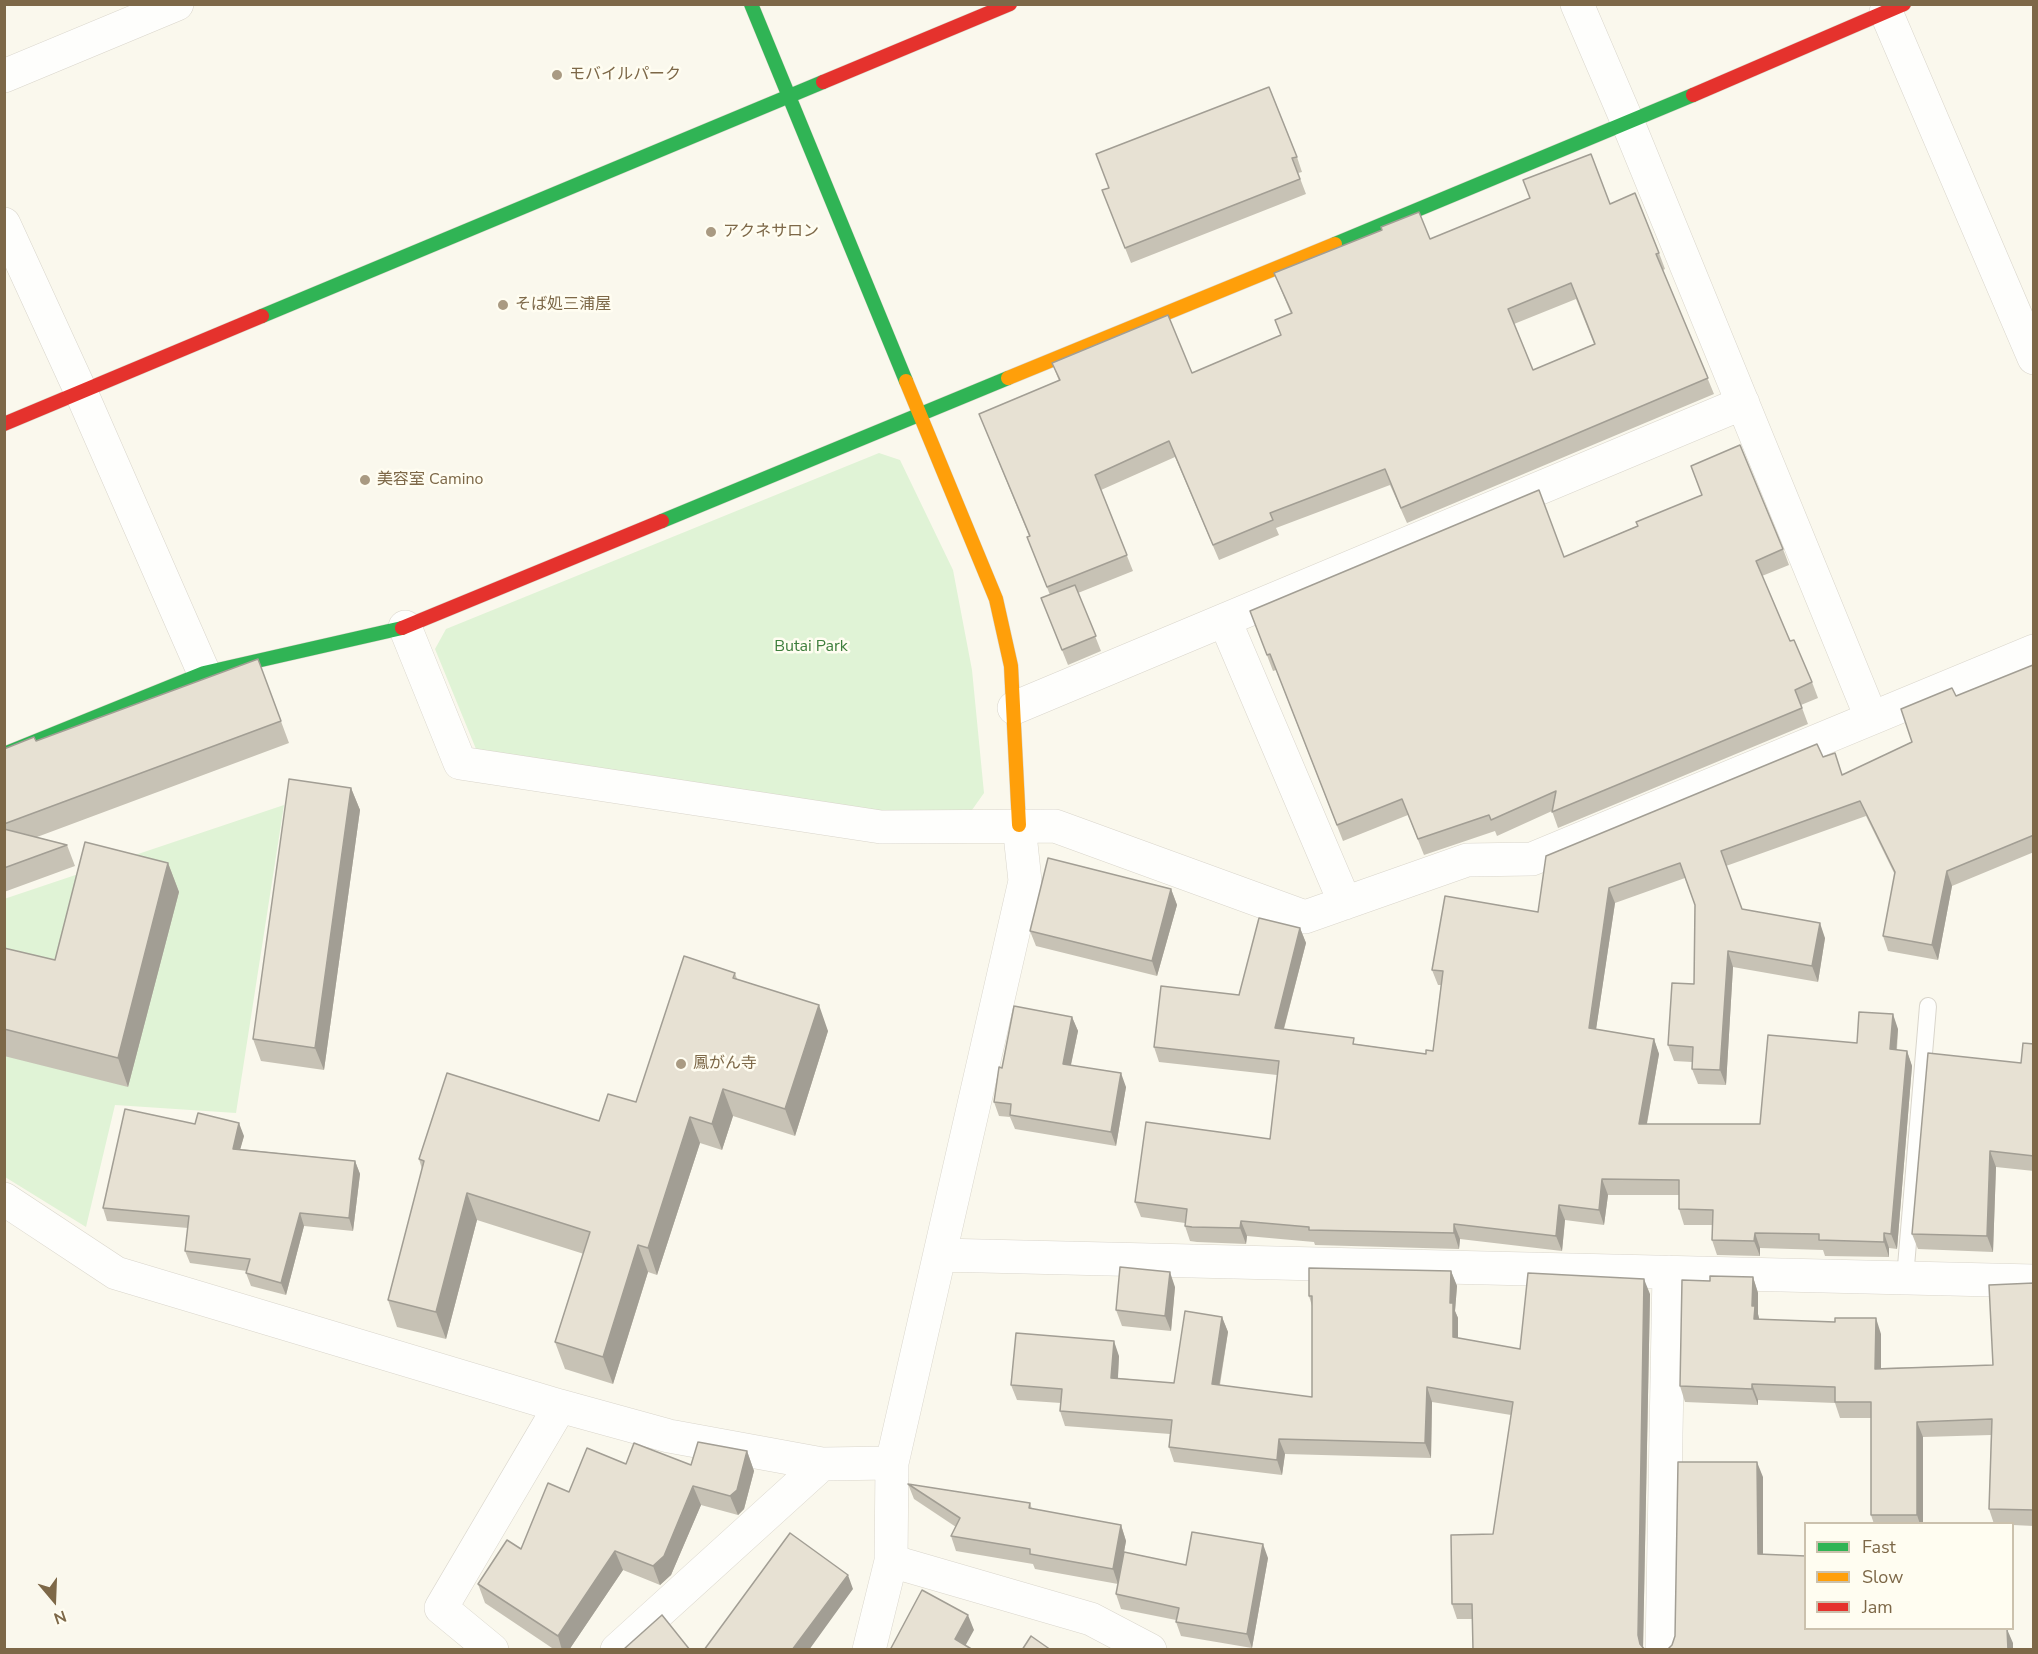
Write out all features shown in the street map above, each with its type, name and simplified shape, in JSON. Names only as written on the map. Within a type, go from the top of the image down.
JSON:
[{"type":"street","points":[[4,76],[177,4]]},
{"type":"street","points":[[751,4],[996,599],[1011,666],[1019,825],[1025,881],[892,1463],[891,1561],[869,1650]]},
{"type":"street","points":[[4,424],[1010,4]]},
{"type":"street","points":[[1577,4],[1628,123],[1870,717]]},
{"type":"street","points":[[4,754],[204,673],[405,627],[1628,123],[1895,8],[2034,358]]},
{"type":"street","points":[[4,224],[81,392],[204,673]]},
{"type":"street","points":[[1014,708],[1743,403]]},
{"type":"street","points":[[1225,621],[1346,903]]},
{"type":"street","points":[[405,627],[460,763],[880,827],[1055,826],[1305,917],[1467,860],[1532,859],[1870,717],[2034,651]]},
{"type":"street","points":[[4,1199],[116,1273],[560,1407],[669,1436],[822,1464],[892,1463]]},
{"type":"street","points":[[940,1255],[2034,1281]]},
{"type":"street","points":[[1662,1650],[1670,1272]]},
{"type":"street","points":[[492,1650],[441,1608],[560,1407]]},
{"type":"street","points":[[617,1650],[822,1464]]},
{"type":"street","points":[[891,1561],[1091,1619],[1150,1650]]},
{"type":"lane","points":[[1905,1278],[1928,1006]]},
{"type":"green space","name":"Butai Park","points":[[879,453],[900,460],[953,570],[972,670],[984,793],[972,810],[882,814],[476,749],[435,649],[446,629]]},
{"type":"green space","points":[[284,805],[236,1113],[115,1105],[86,1227],[5,1177],[4,899]]},
{"type":"building","points":[[1269,87],[1297,157],[1292,158],[1300,179],[1125,248],[1102,190],[1109,188],[1096,154]]},
{"type":"building","points":[[1591,154],[1610,204],[1635,193],[1659,253],[1656,254],[1708,378],[1401,508],[1385,469],[1270,513],[1273,520],[1213,545],[1169,441],[1095,475],[1127,555],[1047,587],[1027,537],[1030,536],[979,414],[1060,380],[1052,363],[1168,315],[1192,373],[1281,335],[1275,320],[1292,313],[1274,273],[1382,230],[1381,227],[1419,212],[1430,239],[1530,198],[1523,180]],"holes":[[[1571,283],[1595,344],[1533,370],[1508,309]]]},
{"type":"building","points":[[1740,445],[1783,549],[1756,561],[1790,641],[1794,640],[1812,682],[1795,690],[1802,708],[1552,812],[1556,791],[1491,820],[1489,815],[1418,839],[1402,799],[1337,825],[1270,654],[1267,655],[1250,611],[1539,490],[1564,557],[1638,526],[1636,522],[1702,495],[1691,466]]},
{"type":"building","points":[[1075,585],[1096,636],[1062,650],[1041,598]]},
{"type":"building","points":[[258,659],[281,721],[4,824],[4,749],[34,737],[36,741]]},
{"type":"building","points":[[2033,665],[2034,835],[1947,871],[1932,945],[1883,936],[1895,872],[1860,801],[1721,851],[1742,909],[1820,923],[1812,966],[1728,951],[1720,1070],[1692,1069],[1693,1047],[1668,1045],[1672,983],[1694,984],[1695,905],[1680,863],[1609,888],[1589,1028],[1654,1039],[1639,1124],[1760,1124],[1768,1035],[1857,1043],[1859,1012],[1893,1014],[1890,1049],[1907,1051],[1891,1234],[1884,1233],[1884,1242],[1819,1240],[1819,1234],[1755,1233],[1754,1241],[1712,1240],[1713,1210],[1679,1209],[1679,1180],[1602,1179],[1599,1210],[1559,1205],[1556,1236],[1454,1224],[1454,1233],[1309,1230],[1309,1227],[1241,1221],[1240,1228],[1192,1227],[1185,1226],[1187,1209],[1135,1202],[1146,1122],[1270,1139],[1279,1061],[1154,1047],[1161,986],[1239,995],[1259,918],[1300,928],[1275,1028],[1354,1038],[1353,1044],[1426,1054],[1426,1050],[1433,1051],[1443,971],[1432,970],[1445,896],[1538,912],[1546,856],[1817,744],[1823,757],[1835,753],[1842,775],[1912,742],[1901,709],[1952,688],[1956,696]]},
{"type":"building","points":[[289,779],[351,788],[315,1048],[253,1039]]},
{"type":"building","points":[[4,829],[67,845],[4,868]]},
{"type":"building","points":[[85,842],[168,863],[118,1058],[4,1029],[4,948],[55,960]]},
{"type":"building","points":[[1048,858],[1171,889],[1152,961],[1030,931]]},
{"type":"building","points":[[684,956],[735,973],[733,978],[819,1005],[785,1109],[723,1089],[712,1124],[690,1117],[648,1248],[638,1245],[603,1357],[555,1342],[590,1232],[467,1193],[436,1312],[388,1300],[424,1161],[419,1159],[447,1073],[599,1121],[608,1094],[636,1102]]},
{"type":"building","points":[[1014,1006],[1072,1017],[1063,1064],[1121,1073],[1111,1132],[1010,1115],[1011,1104],[994,1102],[999,1067],[1002,1068]]},
{"type":"building","points":[[2023,1043],[2034,1044],[2034,1156],[1990,1151],[1987,1236],[1912,1234],[1928,1053],[2021,1063]]},
{"type":"building","points":[[125,1109],[195,1124],[198,1113],[239,1123],[233,1149],[355,1161],[349,1218],[300,1213],[281,1283],[246,1273],[250,1259],[185,1251],[189,1216],[103,1208]]},
{"type":"building","points":[[1120,1267],[1170,1272],[1165,1316],[1116,1310]]},
{"type":"building","points":[[1309,1268],[1451,1271],[1450,1303],[1453,1303],[1453,1337],[1520,1349],[1528,1273],[1644,1279],[1638,1635],[1640,1644],[1645,1650],[1473,1650],[1472,1604],[1452,1604],[1451,1535],[1493,1534],[1513,1402],[1427,1387],[1425,1443],[1279,1439],[1277,1460],[1169,1447],[1172,1420],[1060,1411],[1062,1389],[1011,1385],[1016,1333],[1114,1341],[1111,1378],[1174,1383],[1185,1311],[1222,1317],[1212,1384],[1312,1397],[1312,1296],[1309,1296]]},
{"type":"building","points":[[1710,1276],[1753,1277],[1754,1319],[1835,1322],[1835,1318],[1876,1318],[1875,1369],[1993,1365],[1989,1285],[2034,1283],[2034,1510],[1989,1509],[1992,1419],[1917,1422],[1917,1515],[1871,1515],[1871,1402],[1835,1402],[1835,1387],[1752,1384],[1752,1389],[1680,1386],[1682,1280],[1710,1281]]},
{"type":"building","points":[[698,1442],[747,1451],[737,1490],[730,1496],[693,1486],[664,1556],[653,1566],[615,1551],[558,1636],[478,1584],[507,1540],[521,1549],[548,1483],[569,1492],[587,1448],[626,1464],[634,1443],[691,1465]]},
{"type":"building","points":[[1678,1462],[1757,1462],[1758,1554],[1804,1556],[1804,1630],[2007,1630],[2008,1650],[1667,1650],[1672,1645],[1675,1636]]},
{"type":"building","points":[[908,1484],[1030,1503],[1029,1508],[1121,1525],[1113,1569],[1030,1554],[1030,1549],[951,1536],[960,1518]]},
{"type":"building","points":[[1192,1532],[1263,1544],[1247,1634],[1176,1622],[1179,1608],[1116,1594],[1124,1552],[1186,1565]]},
{"type":"building","points":[[790,1533],[848,1575],[792,1650],[704,1650]]},
{"type":"building","points":[[922,1590],[968,1615],[955,1639],[973,1650],[890,1650]]},
{"type":"building","points":[[662,1615],[690,1650],[623,1650],[624,1649]]},
{"type":"building","points":[[1031,1636],[1051,1650],[1022,1650]]},
{"type":"traffic: fast","points":[[751,4],[906,381]]},
{"type":"traffic: fast","points":[[262,316],[823,82]]},
{"type":"traffic: fast","points":[[1335,244],[1693,95]]},
{"type":"traffic: fast","points":[[662,521],[1008,378]]},
{"type":"traffic: fast","points":[[4,754],[204,673],[402,628]]},
{"type":"traffic: slow","points":[[1008,378],[1335,244]]},
{"type":"traffic: slow","points":[[906,381],[996,599],[1011,666],[1019,825]]},
{"type":"traffic: jam","points":[[823,82],[1010,4]]},
{"type":"traffic: jam","points":[[1693,95],[1904,4]]},
{"type":"traffic: jam","points":[[4,424],[262,316]]},
{"type":"traffic: jam","points":[[402,628],[662,521]]},
{"type":"place","name":"モバイルパーク","points":[[557,75]]},
{"type":"place","name":"アクネサロン","points":[[711,232]]},
{"type":"place","name":"そば処三浦屋","points":[[503,305]]},
{"type":"place","name":"美容室 Camino","points":[[365,480]]},
{"type":"place","name":"鳳がん寺","points":[[681,1064]]}]
